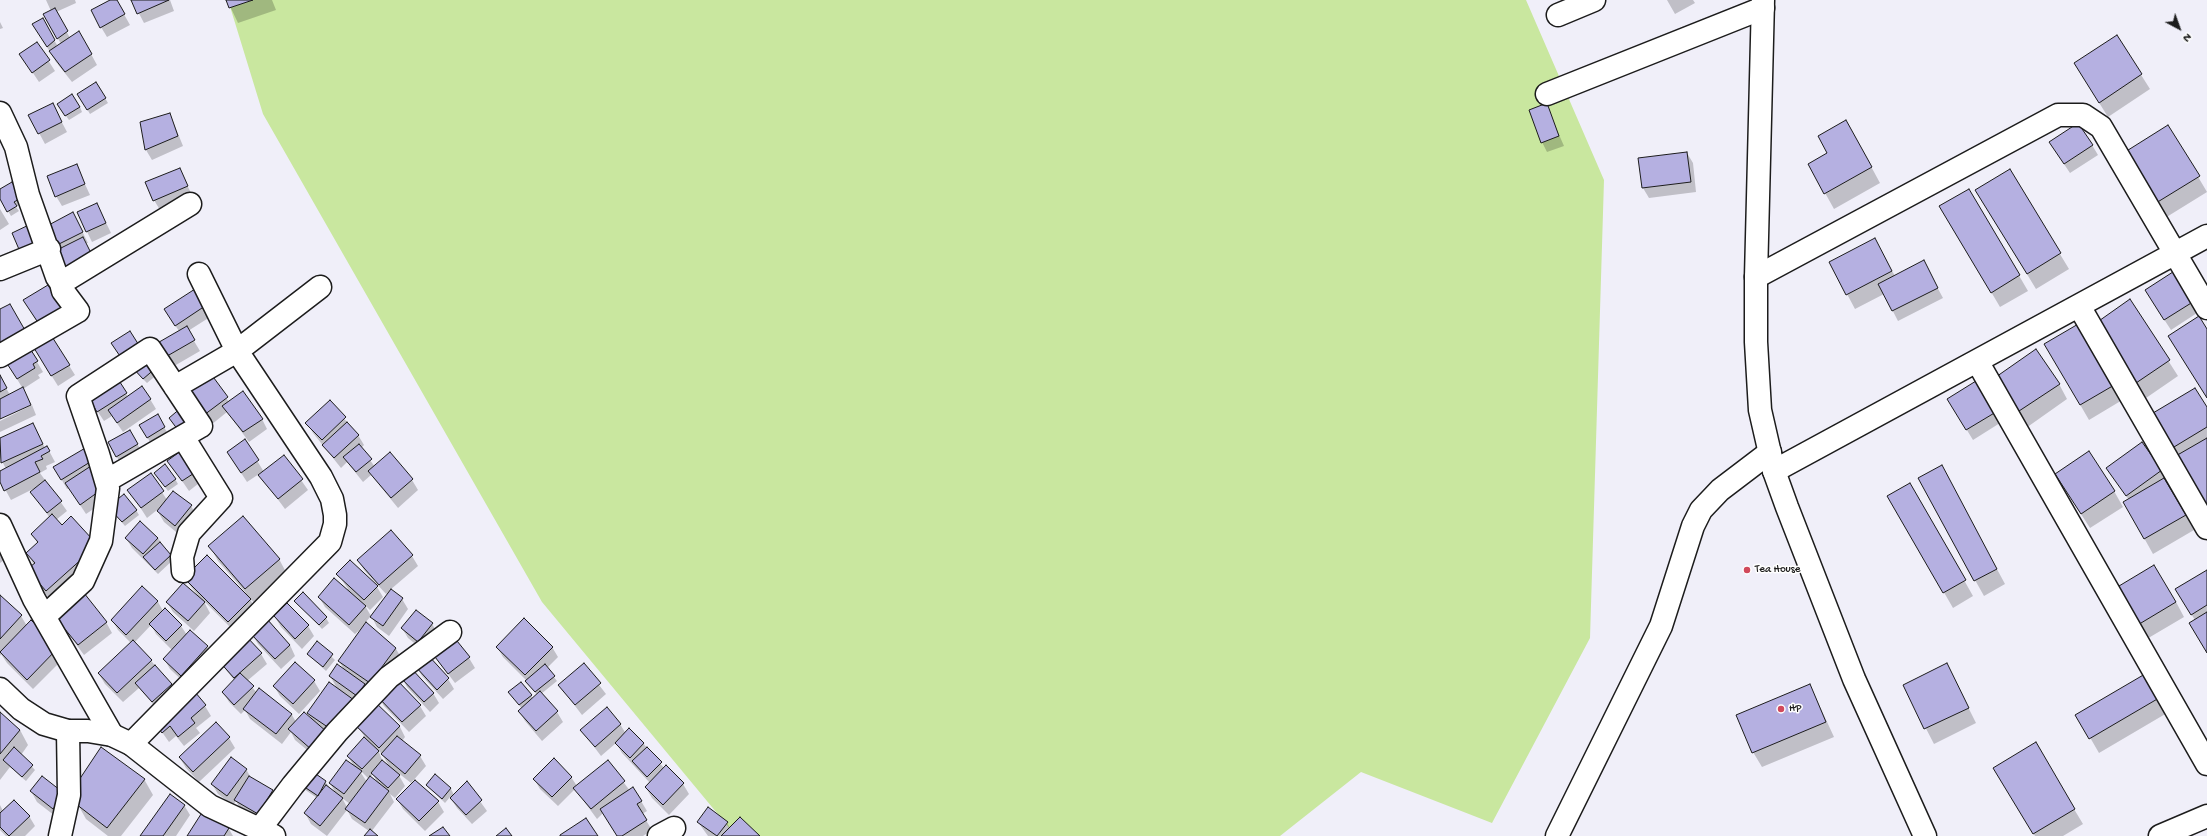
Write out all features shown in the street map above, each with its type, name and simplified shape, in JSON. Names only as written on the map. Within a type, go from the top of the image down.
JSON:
[{"type":"street","points":[[1558,15],[1594,0]]},
{"type":"street","points":[[1547,94],[1763,4],[1756,277],[1756,342],[1760,410],[1772,462],[1854,679],[1925,836]]},
{"type":"street","points":[[1756,277],[2058,115],[2083,115],[2101,127],[2207,308]]},
{"type":"street","points":[[0,356],[78,311],[63,291],[62,283],[57,277],[49,249],[28,195],[16,147],[2,125]]},
{"type":"street","points":[[62,283],[190,204]]},
{"type":"street","points":[[1557,836],[1661,626],[1693,526],[1701,510],[1720,490],[1772,462],[1977,361],[2207,236]]},
{"type":"street","points":[[0,269],[49,249]]},
{"type":"street","points":[[122,740],[330,542],[333,533],[335,515],[332,499],[321,477],[237,351],[199,274]]},
{"type":"street","points":[[175,387],[237,351],[320,287]]},
{"type":"street","points":[[2079,306],[2207,528]]},
{"type":"street","points":[[45,616],[83,581],[100,541],[108,488],[78,396],[150,349],[200,426],[106,481]]},
{"type":"street","points":[[1977,361],[2207,764]]},
{"type":"street","points":[[183,437],[221,498],[189,533],[182,557],[184,571]]},
{"type":"street","points":[[0,525],[34,599],[122,740],[210,806],[266,833],[293,785],[337,732],[389,677],[450,632]]},
{"type":"street","points":[[0,689],[21,709],[44,724],[68,732],[88,731],[122,740]]},
{"type":"street","points":[[60,836],[69,795],[68,732]]},
{"type":"street","points":[[2160,836],[2207,816]]},
{"type":"green space","points":[[228,0],[1526,0],[1604,180],[1590,638],[1492,823],[1361,772],[1280,836],[736,836],[542,602],[263,114]]},
{"type":"building","points":[[110,0],[117,0],[125,14],[100,28],[91,10]]},
{"type":"building","points":[[131,0],[169,0],[137,14]]},
{"type":"building","points":[[226,0],[253,0],[229,8]]},
{"type":"building","points":[[55,8],[68,31],[57,39],[43,14]]},
{"type":"building","points":[[43,18],[55,40],[47,47],[32,24]]},
{"type":"building","points":[[79,31],[92,54],[65,72],[49,51]]},
{"type":"building","points":[[2117,35],[2142,74],[2099,103],[2074,63]]},
{"type":"building","points":[[37,42],[50,60],[32,73],[19,54]]},
{"type":"building","points":[[96,82],[106,98],[87,110],[77,94]]},
{"type":"building","points":[[72,94],[80,107],[65,116],[57,104]]},
{"type":"building","points":[[53,103],[62,122],[38,134],[28,115]]},
{"type":"building","points":[[1547,103],[1559,136],[1541,143],[1529,110]]},
{"type":"building","points":[[170,113],[178,136],[145,150],[140,122]]},
{"type":"building","points":[[1846,120],[1872,167],[1824,194],[1808,164],[1827,153],[1818,136]]},
{"type":"building","points":[[2078,123],[2093,145],[2064,164],[2049,142]]},
{"type":"building","points":[[2168,125],[2200,176],[2156,203],[2125,152]]},
{"type":"building","points":[[1687,152],[1691,182],[1642,188],[1638,158]]},
{"type":"building","points":[[77,164],[85,184],[55,197],[47,176]]},
{"type":"building","points":[[180,168],[188,186],[153,201],[145,182]]},
{"type":"building","points":[[2010,169],[2061,253],[2027,274],[1975,190]]},
{"type":"building","points":[[12,182],[21,198],[14,202],[17,206],[7,212],[0,199],[0,189]]},
{"type":"building","points":[[1969,189],[2020,275],[1991,293],[1939,206]]},
{"type":"building","points":[[97,203],[106,223],[86,232],[77,212]]},
{"type":"building","points":[[73,212],[83,232],[55,246],[45,227]]},
{"type":"building","points":[[33,223],[42,245],[21,254],[12,233]]},
{"type":"building","points":[[83,237],[93,257],[65,271],[55,251]]},
{"type":"building","points":[[1875,238],[1892,271],[1846,295],[1829,262]]},
{"type":"building","points":[[1924,260],[1938,288],[1892,311],[1878,284]]},
{"type":"building","points":[[2176,270],[2196,300],[2164,320],[2145,290]]},
{"type":"building","points":[[48,285],[63,308],[39,324],[23,300]]},
{"type":"building","points":[[195,289],[205,306],[175,326],[164,309]]},
{"type":"building","points":[[2130,299],[2170,360],[2136,383],[2096,323]]},
{"type":"building","points":[[10,304],[26,332],[0,348],[0,309]]},
{"type":"building","points":[[2199,316],[2207,329],[2207,398],[2168,336]]},
{"type":"building","points":[[2080,323],[2116,384],[2080,405],[2044,344]]},
{"type":"building","points":[[187,326],[195,340],[162,359],[154,345]]},
{"type":"building","points":[[130,331],[142,350],[124,362],[111,343]]},
{"type":"building","points":[[49,332],[70,365],[51,376],[31,343]]},
{"type":"building","points":[[27,344],[38,361],[33,364],[35,368],[17,379],[4,359]]},
{"type":"building","points":[[2036,349],[2060,384],[2016,413],[1993,379]]},
{"type":"building","points":[[146,355],[157,367],[143,379],[132,367]]},
{"type":"building","points":[[208,370],[228,397],[204,415],[184,388]]},
{"type":"building","points":[[0,375],[7,388],[0,392]]},
{"type":"building","points":[[116,376],[127,393],[97,412],[87,395]]},
{"type":"building","points":[[1976,381],[1996,412],[1966,430],[1947,399]]},
{"type":"building","points":[[142,386],[151,399],[117,423],[108,410]]},
{"type":"building","points":[[23,387],[31,405],[0,419],[0,399]]},
{"type":"building","points":[[2195,388],[2207,407],[2207,427],[2169,450],[2148,416]]},
{"type":"building","points":[[243,391],[263,419],[243,432],[222,406]]},
{"type":"building","points":[[330,400],[346,417],[322,440],[305,423]]},
{"type":"building","points":[[182,407],[192,419],[178,430],[169,418]]},
{"type":"building","points":[[158,414],[165,427],[147,438],[139,425]]},
{"type":"building","points":[[347,422],[359,435],[334,458],[322,445]]},
{"type":"building","points":[[33,423],[43,444],[1,463],[0,438]]},
{"type":"building","points":[[130,430],[138,444],[116,457],[108,442]]},
{"type":"building","points":[[2207,438],[2207,509],[2174,457]]},
{"type":"building","points":[[245,439],[259,460],[241,473],[227,452]]},
{"type":"building","points":[[2142,442],[2162,470],[2126,496],[2106,468]]},
{"type":"building","points":[[359,444],[372,459],[356,472],[343,457]]},
{"type":"building","points":[[47,446],[50,451],[41,456],[43,459],[35,462],[40,472],[4,491],[0,482],[0,471]]},
{"type":"building","points":[[87,447],[95,459],[61,480],[53,467]]},
{"type":"building","points":[[185,448],[199,470],[182,481],[167,461]]},
{"type":"building","points":[[2089,451],[2115,491],[2081,514],[2055,474]]},
{"type":"building","points":[[390,452],[413,479],[391,498],[368,471]]},
{"type":"building","points":[[284,455],[303,479],[278,499],[258,475]]},
{"type":"building","points":[[165,464],[176,479],[165,487],[154,473]]},
{"type":"building","points":[[1942,465],[1997,569],[1974,581],[1918,478]]},
{"type":"building","points":[[91,466],[105,487],[80,505],[65,483]]},
{"type":"building","points":[[151,473],[164,491],[141,508],[127,490]]},
{"type":"building","points":[[2164,478],[2186,515],[2144,539],[2123,502]]},
{"type":"building","points":[[45,480],[62,501],[47,513],[30,492]]},
{"type":"building","points":[[1910,483],[1966,580],[1943,593],[1887,496]]},
{"type":"building","points":[[173,491],[192,505],[175,526],[157,511]]},
{"type":"building","points":[[124,494],[137,510],[122,522],[108,507]]},
{"type":"building","points":[[52,514],[62,525],[71,516],[93,540],[84,557],[46,591],[27,569],[35,563],[26,553],[38,542],[31,534]]},
{"type":"building","points":[[243,516],[280,559],[245,589],[208,546]]},
{"type":"building","points":[[140,521],[158,538],[143,554],[125,538]]},
{"type":"building","points":[[391,530],[413,555],[379,585],[357,560]]},
{"type":"building","points":[[160,542],[171,555],[155,570],[143,557]]},
{"type":"building","points":[[207,555],[251,599],[228,622],[184,578]]},
{"type":"building","points":[[350,560],[378,586],[364,600],[336,574]]},
{"type":"building","points":[[2154,565],[2176,602],[2136,626],[2114,589]]},
{"type":"building","points":[[2207,570],[2207,605],[2191,615],[2175,589]]},
{"type":"building","points":[[334,578],[366,606],[349,625],[318,597]]},
{"type":"building","points":[[183,583],[205,602],[188,621],[166,602]]},
{"type":"building","points":[[142,586],[158,601],[126,635],[111,620]]},
{"type":"building","points":[[391,589],[403,598],[383,626],[370,617]]},
{"type":"building","points":[[303,592],[327,617],[319,625],[294,601]]},
{"type":"building","points":[[84,593],[107,622],[78,645],[55,617]]},
{"type":"building","points":[[0,595],[22,615],[0,639]]},
{"type":"building","points":[[287,603],[309,625],[295,639],[274,616]]},
{"type":"building","points":[[165,608],[182,625],[166,641],[149,624]]},
{"type":"building","points":[[416,610],[433,623],[418,642],[401,628]]},
{"type":"building","points":[[2207,612],[2207,653],[2189,623]]},
{"type":"building","points":[[524,618],[553,647],[525,675],[496,647]]},
{"type":"building","points":[[267,619],[290,645],[275,659],[251,634]]},
{"type":"building","points":[[31,620],[59,647],[27,680],[0,652]]},
{"type":"building","points":[[366,622],[396,648],[370,683],[338,661]]},
{"type":"building","points":[[190,630],[208,646],[181,676],[163,659]]},
{"type":"building","points":[[246,636],[262,653],[234,678],[218,660]]},
{"type":"building","points":[[453,636],[470,657],[448,674],[432,653]]},
{"type":"building","points":[[133,640],[152,660],[117,693],[98,673]]},
{"type":"building","points":[[317,641],[333,654],[323,667],[307,654]]},
{"type":"building","points":[[427,654],[449,678],[437,690],[415,666]]},
{"type":"building","points":[[295,662],[315,680],[293,704],[273,686]]},
{"type":"building","points":[[584,663],[601,683],[575,705],[558,685]]},
{"type":"building","points":[[1947,663],[1969,708],[1924,729],[1903,685]]},
{"type":"building","points":[[337,664],[365,684],[357,696],[329,676]]},
{"type":"building","points":[[545,664],[555,676],[535,692],[525,681]]},
{"type":"building","points":[[155,665],[172,684],[152,702],[135,683]]},
{"type":"building","points":[[410,667],[434,693],[424,702],[400,677]]},
{"type":"building","points":[[240,673],[254,686],[234,705],[222,692]]},
{"type":"building","points":[[2145,674],[2159,698],[2089,739],[2075,715]]},
{"type":"building","points":[[395,678],[421,705],[402,722],[377,696]]},
{"type":"building","points":[[329,682],[354,700],[332,730],[307,713]]},
{"type":"building","points":[[521,682],[532,695],[519,705],[508,692]]},
{"type":"building","points":[[1810,684],[1826,722],[1752,753],[1736,715]]},
{"type":"building","points":[[259,688],[292,714],[276,734],[243,709]]},
{"type":"building","points":[[540,691],[558,711],[536,731],[518,711]]},
{"type":"building","points":[[195,692],[206,705],[191,718],[195,723],[178,737],[170,726],[162,733],[156,725]]},
{"type":"building","points":[[373,700],[400,726],[379,748],[352,722]]},
{"type":"building","points":[[607,707],[621,724],[595,747],[580,730]]},
{"type":"building","points":[[0,712],[20,730],[0,754]]},
{"type":"building","points":[[304,712],[327,732],[312,750],[288,729]]},
{"type":"building","points":[[216,722],[230,737],[193,772],[179,757]]},
{"type":"building","points":[[629,728],[644,743],[630,758],[615,743]]},
{"type":"building","points":[[397,736],[421,755],[405,774],[381,754]]},
{"type":"building","points":[[364,737],[379,751],[362,769],[347,756]]},
{"type":"building","points":[[2036,742],[2075,809],[2033,834],[1993,768]]},
{"type":"building","points":[[14,747],[33,765],[22,777],[3,760]]},
{"type":"building","points":[[101,747],[145,779],[107,828],[76,804],[79,780]]},
{"type":"building","points":[[647,747],[662,762],[647,777],[632,761]]},
{"type":"building","points":[[231,757],[247,769],[227,796],[211,784]]},
{"type":"building","points":[[554,758],[572,777],[552,797],[533,779]]},
{"type":"building","points":[[346,760],[362,771],[344,794],[329,783]]},
{"type":"building","points":[[382,760],[400,775],[388,788],[371,773]]},
{"type":"building","points":[[608,760],[625,781],[591,809],[573,788]]},
{"type":"building","points":[[666,765],[684,783],[663,805],[645,787]]},
{"type":"building","points":[[313,772],[326,781],[318,796],[300,784]]},
{"type":"building","points":[[435,774],[451,788],[442,799],[426,785]]},
{"type":"building","points":[[42,776],[65,794],[53,809],[30,791]]},
{"type":"building","points":[[249,776],[273,790],[258,814],[234,800]]},
{"type":"building","points":[[370,776],[389,791],[365,823],[345,809]]},
{"type":"building","points":[[415,780],[439,801],[419,821],[396,799]]},
{"type":"building","points":[[467,781],[482,800],[466,815],[450,798]]},
{"type":"building","points":[[326,785],[343,798],[320,826],[304,813]]},
{"type":"building","points":[[633,787],[642,801],[637,804],[647,820],[622,836],[617,836],[600,809]]},
{"type":"building","points":[[170,794],[185,805],[163,836],[140,836]]},
{"type":"building","points":[[14,800],[30,816],[9,836],[0,827],[0,813]]},
{"type":"building","points":[[708,807],[728,822],[717,836],[697,822]]},
{"type":"building","points":[[203,811],[229,828],[224,836],[187,836]]},
{"type":"building","points":[[740,817],[760,836],[721,836]]},
{"type":"building","points":[[586,818],[598,836],[560,836],[560,835]]},
{"type":"building","points":[[443,827],[450,836],[429,836]]},
{"type":"building","points":[[506,828],[512,836],[496,836]]},
{"type":"building","points":[[370,829],[378,836],[364,836]]},
{"type":"place","name":"Tea House","points":[[1747,570]]},
{"type":"place","name":"HP","points":[[1781,709]]}]
